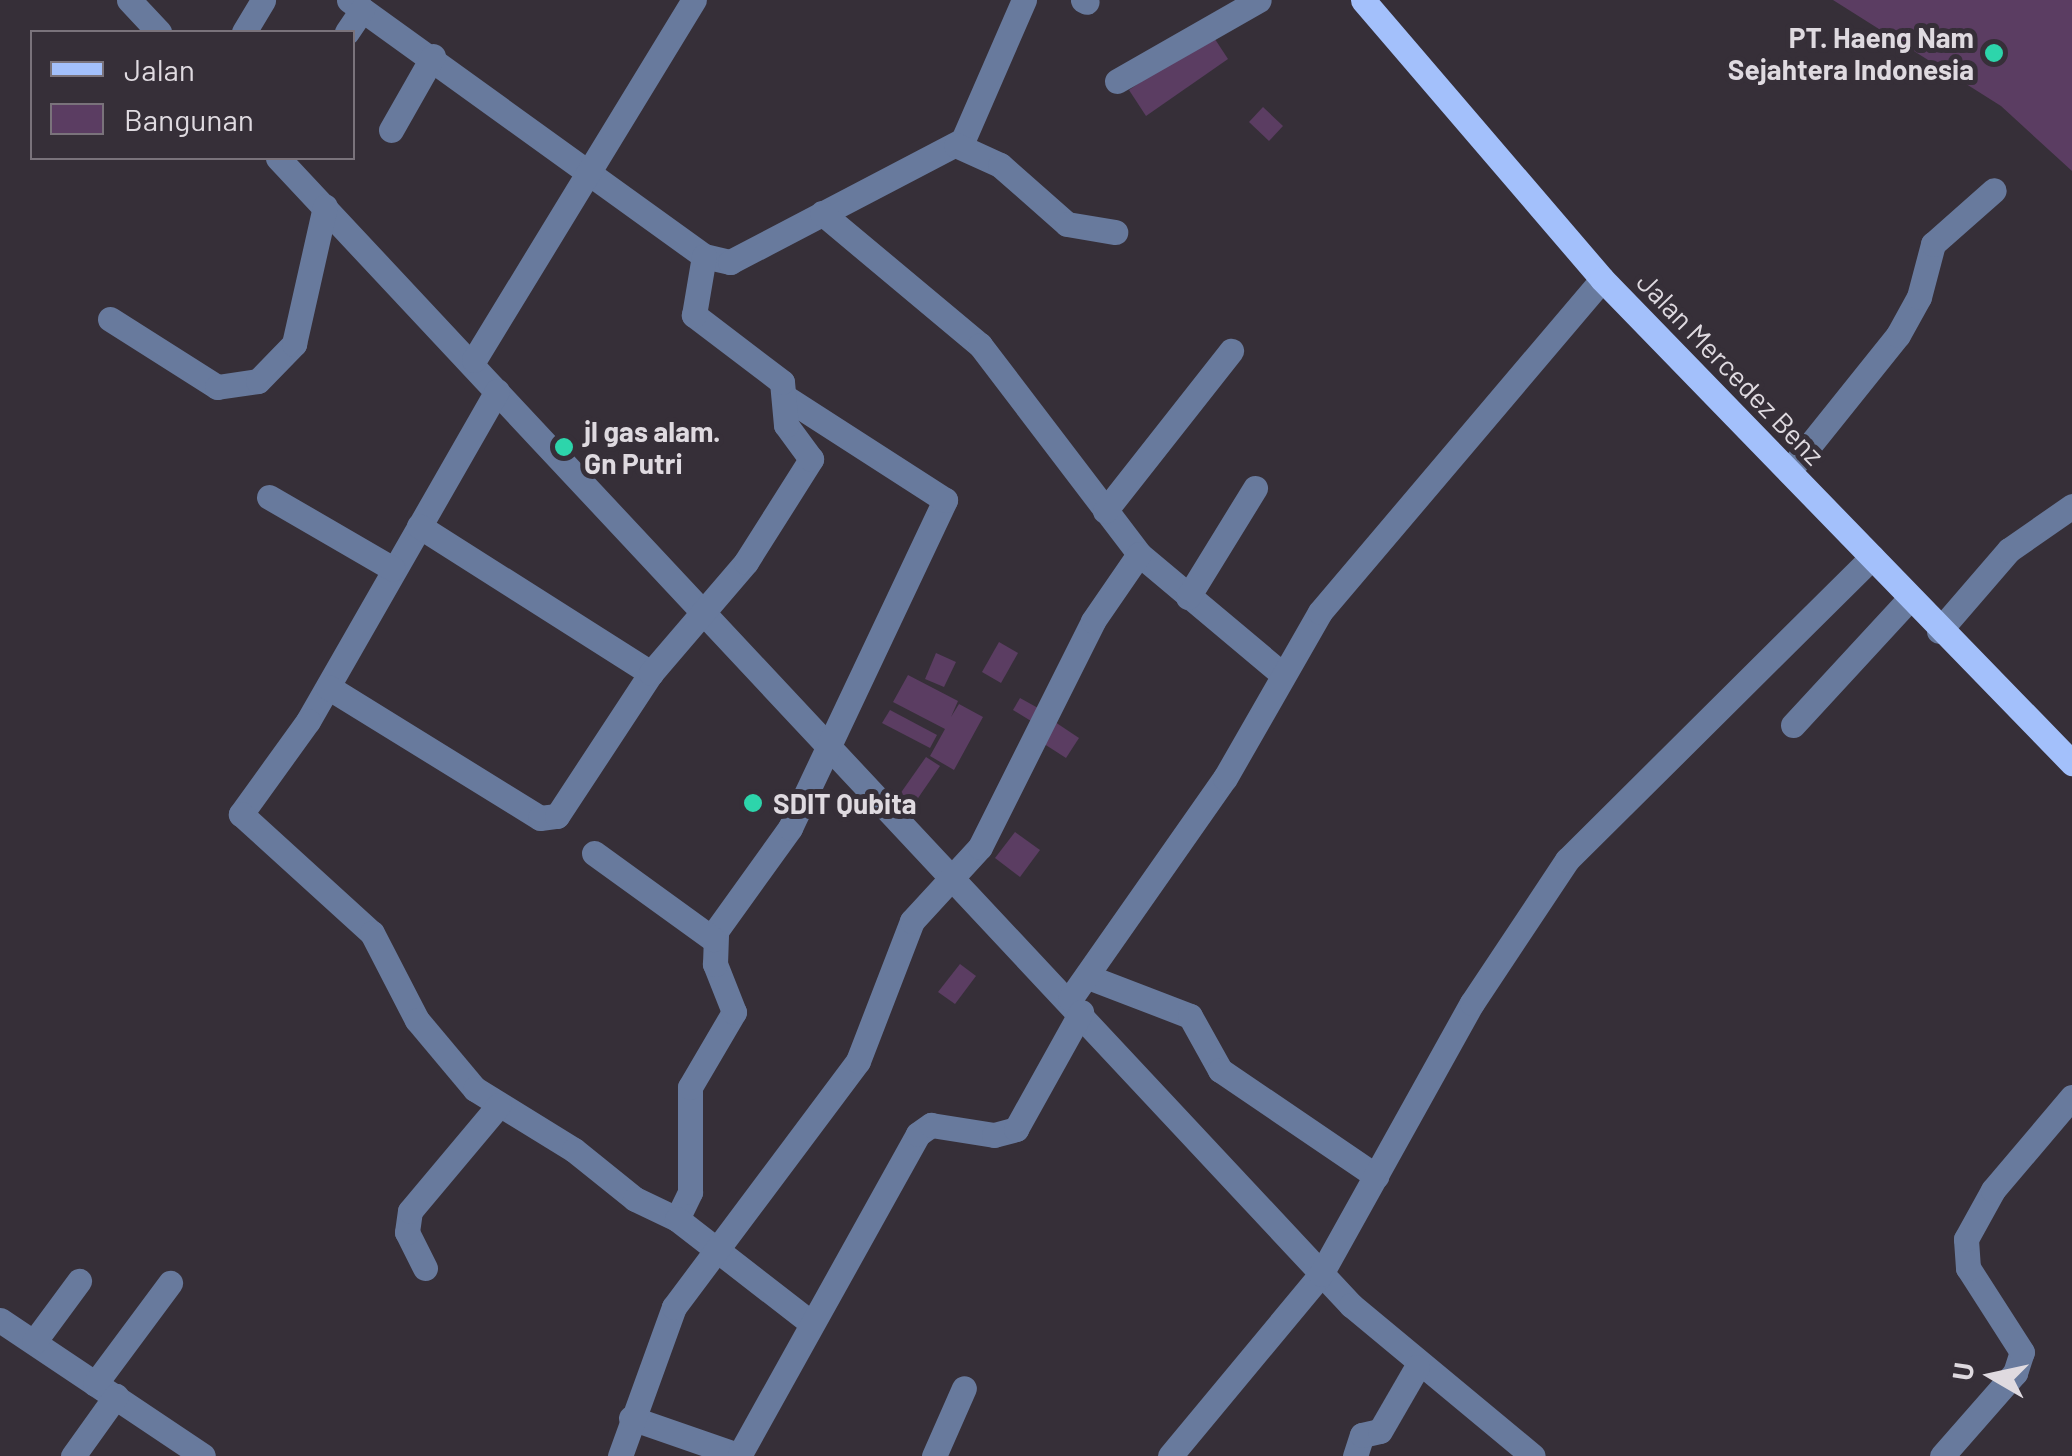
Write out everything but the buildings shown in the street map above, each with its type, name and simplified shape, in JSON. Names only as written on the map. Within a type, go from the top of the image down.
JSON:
[{"type":"main road","name":"Jalan Mercedez Benz","points":[[1363,0],[1602,279],[1939,631],[2072,763]]},
{"type":"street","points":[[130,0],[157,30]]},
{"type":"street","points":[[245,30],[263,0]]},
{"type":"street","points":[[348,30],[356,5],[432,56],[704,256],[738,259],[956,145],[983,108],[1024,0]]},
{"type":"street","points":[[1117,82],[1258,0]]},
{"type":"street","points":[[474,360],[689,2]]},
{"type":"street","points":[[391,130],[432,56]]},
{"type":"street","points":[[956,145],[1000,165],[1067,224],[1115,232]]},
{"type":"street","points":[[280,160],[474,360],[497,392],[826,748],[1076,1005],[1321,1274],[1417,1368],[1533,1456]]},
{"type":"street","points":[[1789,471],[1898,335],[1919,297],[1932,244],[1994,190]]},
{"type":"street","points":[[110,319],[217,388],[258,382],[294,344],[325,206]]},
{"type":"street","points":[[822,213],[980,345],[1139,554],[1282,674]]},
{"type":"street","points":[[328,687],[546,820],[563,809],[651,672],[746,562],[811,459],[786,425],[787,398],[778,377],[694,315],[704,256]]},
{"type":"street","points":[[631,1418],[740,1455],[918,1134],[931,1125],[994,1134],[1016,1129],[1090,978],[1225,778],[1320,612],[1602,279]]},
{"type":"street","points":[[1105,510],[1232,351]]},
{"type":"street","points":[[497,392],[328,687],[242,817],[363,922],[427,1035],[500,1104],[635,1200],[677,1219],[711,1249],[812,1323]]},
{"type":"street","points":[[713,939],[778,850],[945,500],[787,398]]},
{"type":"street","points":[[1188,596],[1255,488]]},
{"type":"street","points":[[269,497],[393,570]]},
{"type":"street","points":[[1939,631],[2010,550],[2072,506]]},
{"type":"street","points":[[419,526],[651,672]]},
{"type":"street","points":[[620,1456],[665,1326],[711,1249],[858,1061],[912,921],[980,848],[1093,620],[1139,554]]},
{"type":"street","points":[[1170,1456],[1321,1274],[1472,1003],[1567,860],[1872,557]]},
{"type":"street","points":[[1793,725],[1910,598]]},
{"type":"street","points":[[594,853],[713,939],[734,1012],[687,1099],[690,1192],[677,1219]]},
{"type":"street","points":[[1090,978],[1190,1016],[1220,1070],[1376,1176]]},
{"type":"street","points":[[1942,1456],[2015,1373],[2022,1352],[1968,1268],[1966,1239],[1993,1190],[2072,1097]]},
{"type":"street","points":[[426,1268],[407,1232],[410,1210],[500,1104]]},
{"type":"street","points":[[34,1342],[78,1281]]},
{"type":"street","points":[[73,1456],[106,1390],[170,1283]]},
{"type":"street","points":[[0,1320],[203,1456]]},
{"type":"street","points":[[1355,1456],[1362,1434],[1380,1431],[1417,1368]]},
{"type":"street","points":[[934,1456],[964,1388]]},
{"type":"place","name":"PT. Haeng Nam Sejahtera Indonesia","points":[[1994,53]]},
{"type":"place","name":"jl gas alam. Gn Putri","points":[[564,447]]},
{"type":"place","name":"SDIT Qubita","points":[[753,803]]}]
